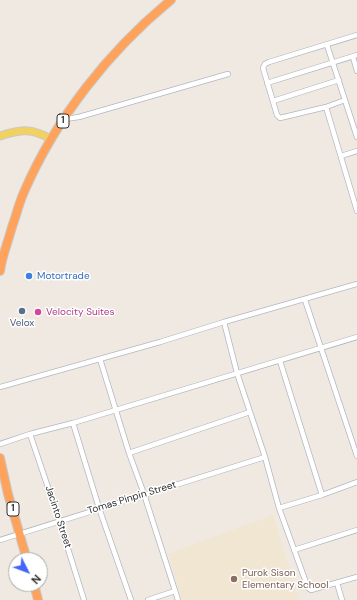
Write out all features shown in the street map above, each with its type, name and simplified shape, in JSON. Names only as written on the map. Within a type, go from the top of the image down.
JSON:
[{"type":"highway","name":"1","points":[[0,271],[2,259],[24,193],[51,139],[64,119],[106,64],[131,36],[171,0]]},
{"type":"highway","name":"1","points":[[0,458],[8,494],[25,552]]},
{"type":"main road","points":[[0,136],[24,129],[37,132],[51,139]]},
{"type":"street","points":[[345,100],[326,107],[280,118],[278,117],[266,83],[263,68],[265,64],[357,35]]},
{"type":"street","points":[[327,45],[357,137]]},
{"type":"street","points":[[266,83],[355,56],[357,71]]},
{"type":"street","points":[[64,119],[86,115],[228,74]]},
{"type":"street","points":[[273,101],[339,80]]},
{"type":"street","points":[[326,107],[357,211]]},
{"type":"street","points":[[340,156],[357,151]]},
{"type":"street","points":[[0,388],[357,284]]},
{"type":"street","points":[[305,300],[357,456]]},
{"type":"street","points":[[224,322],[237,373],[265,457],[279,508],[309,590],[357,577]]},
{"type":"street","points":[[0,444],[357,337]]},
{"type":"street","points":[[100,358],[115,410],[178,600]]},
{"type":"street","points":[[280,361],[322,495]]},
{"type":"street","points":[[129,453],[250,412]]},
{"type":"street","points":[[73,422],[99,508],[132,600]]},
{"type":"street","name":"Jacinto Street","points":[[30,434],[84,600]]},
{"type":"street","name":"Tomas Pinpin Street","points":[[0,540],[59,520],[265,457]]},
{"type":"street","points":[[279,508],[322,495],[357,482]]},
{"type":"street","points":[[294,550],[357,530]]},
{"type":"street","points":[[337,583],[342,600]]},
{"type":"street","points":[[148,600],[175,592]]},
{"type":"shaded area","name":"Purok Sison Elementary School","points":[[273,515],[299,600],[182,600],[168,554]]},
{"type":"place","name":"Motortrade","points":[[29,276]]},
{"type":"place","name":"Velox","points":[[22,311]]},
{"type":"place","name":"Velocity Suites","points":[[38,312]]},
{"type":"place","name":"Purok Sison Elementary School","points":[[234,579]]}]
